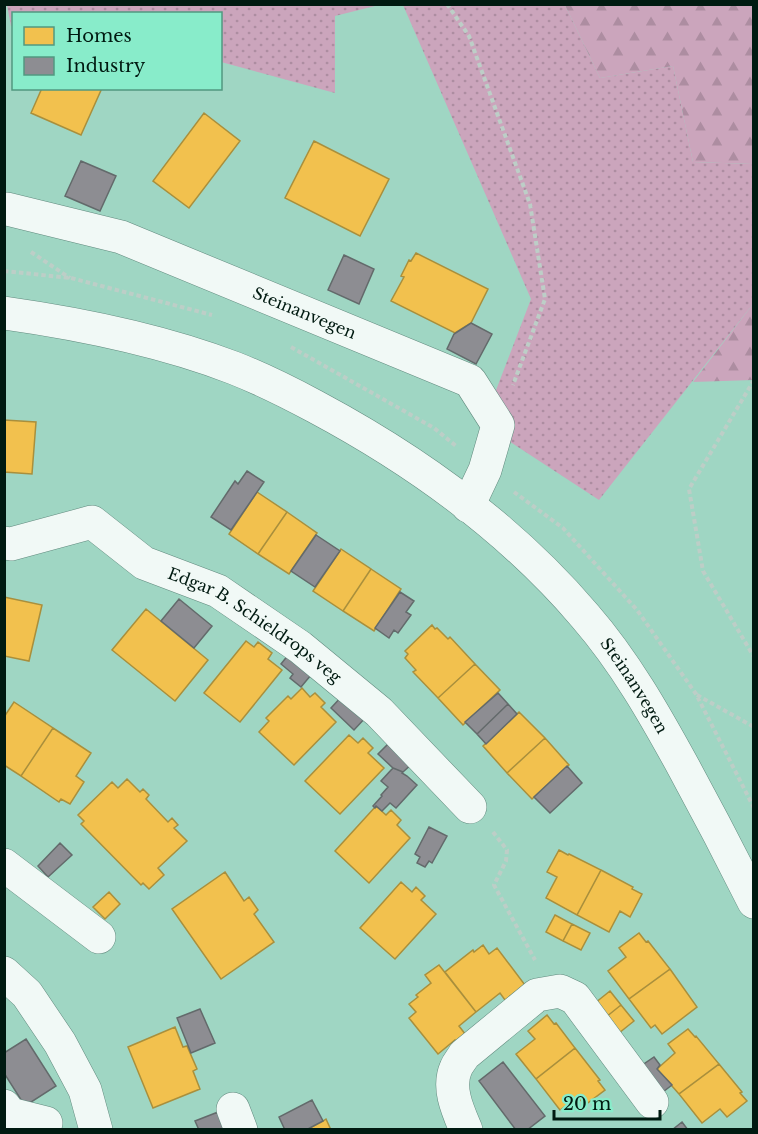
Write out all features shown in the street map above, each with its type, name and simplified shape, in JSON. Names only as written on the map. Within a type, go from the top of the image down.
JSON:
[{"type":"street","name":"Steinanvegen","points":[[7,208],[121,237],[470,381],[498,425]]},
{"type":"street","name":"Steinanvegen","points":[[4,313],[126,336],[183,351],[236,369],[348,424],[413,464],[500,530],[545,572],[586,617],[651,706],[725,843],[753,902]]},
{"type":"street","points":[[468,506],[485,470],[498,425]]},
{"type":"street","name":"Edgar B. Schieldrops veg","points":[[4,543],[11,544],[92,522],[144,563],[218,591],[300,647],[379,712],[470,807]]},
{"type":"street","points":[[4,865],[99,937]]},
{"type":"street","points":[[4,973],[27,994],[60,1043],[85,1090],[96,1130]]},
{"type":"street","points":[[466,1130],[455,1105],[452,1085],[455,1068],[464,1055],[537,995],[560,991],[575,998],[652,1102]]},
{"type":"street","points":[[4,1106],[9,1114],[46,1123]]},
{"type":"path","points":[[447,4],[470,36],[530,204],[545,299],[498,425]]},
{"type":"path","points":[[24,248],[71,278]]},
{"type":"path","points":[[753,380],[689,489],[703,571],[753,657]]},
{"type":"path","points":[[696,694],[753,727]]},
{"type":"path","points":[[470,807],[500,839],[507,850],[506,861],[494,885],[534,959]]},
{"type":"green space","points":[[7,4],[379,5],[335,16],[335,93],[222,62],[222,12],[12,12],[11,26]]},
{"type":"green space","points":[[403,5],[565,5],[600,78],[673,66],[693,162],[753,164],[753,304],[599,500],[483,424],[531,299]]},
{"type":"green space","points":[[565,5],[753,5],[753,164],[693,162],[673,66],[600,78]]},
{"type":"green space","points":[[753,304],[753,380],[693,382]]},
{"type":"building: Homes","points":[[41,90],[101,90],[81,135],[31,113]]},
{"type":"building: Homes","points":[[204,113],[240,141],[189,208],[153,181]]},
{"type":"building: Homes","points":[[314,141],[389,179],[360,236],[285,198]]},
{"type":"building: Homes","points":[[416,253],[488,289],[471,323],[455,333],[391,301],[404,277],[401,276],[409,260],[411,261]]},
{"type":"building: Homes","points":[[4,420],[36,422],[32,474],[4,472]]},
{"type":"building: Homes","points":[[257,492],[287,512],[258,554],[229,534]]},
{"type":"building: Homes","points":[[287,512],[317,533],[289,574],[258,554]]},
{"type":"building: Homes","points":[[341,549],[371,569],[343,611],[313,591]]},
{"type":"building: Homes","points":[[371,569],[401,589],[374,631],[343,611]]},
{"type":"building: Homes","points":[[4,597],[42,605],[29,661],[4,656]]},
{"type":"building: Homes","points":[[146,609],[208,660],[175,701],[112,650]]},
{"type":"building: Homes","points":[[432,625],[448,639],[450,637],[475,664],[438,698],[413,672],[416,670],[405,658],[408,654],[405,651]]},
{"type":"building: Homes","points":[[246,641],[254,647],[258,642],[272,653],[268,659],[282,670],[240,722],[204,693]]},
{"type":"building: Homes","points":[[475,664],[500,690],[463,725],[438,698]]},
{"type":"building: Homes","points":[[302,688],[310,697],[315,693],[325,703],[321,707],[336,722],[294,765],[259,732],[269,721],[266,718],[288,696],[291,699]]},
{"type":"building: Homes","points":[[14,702],[53,728],[21,776],[4,765],[4,717]]},
{"type":"building: Homes","points":[[519,712],[545,738],[507,773],[483,746]]},
{"type":"building: Homes","points":[[53,728],[91,753],[76,776],[84,782],[70,804],[61,799],[59,802],[21,776]]},
{"type":"building: Homes","points":[[349,735],[358,743],[363,738],[373,748],[368,753],[384,768],[340,814],[305,781]]},
{"type":"building: Homes","points":[[545,738],[569,765],[532,799],[507,773]]},
{"type":"building: Homes","points":[[127,779],[140,792],[143,789],[149,795],[146,799],[168,822],[172,818],[178,825],[174,828],[187,841],[158,868],[164,875],[149,889],[143,883],[141,885],[81,824],[84,821],[78,815],[112,782],[118,788]]},
{"type":"building: Homes","points":[[376,806],[386,815],[391,810],[401,820],[397,825],[410,838],[369,883],[335,851]]},
{"type":"building: Homes","points":[[559,850],[601,870],[577,915],[546,898],[557,877],[547,872]]},
{"type":"building: Homes","points":[[601,870],[642,894],[630,917],[620,911],[609,932],[577,915]]},
{"type":"building: Homes","points":[[225,872],[244,901],[249,897],[258,910],[254,914],[274,942],[221,979],[172,909]]},
{"type":"building: Homes","points":[[401,882],[412,892],[416,887],[425,896],[421,900],[436,914],[395,959],[360,928]]},
{"type":"building: Homes","points":[[109,892],[120,904],[105,919],[93,907]]},
{"type":"building: Homes","points":[[555,915],[572,924],[563,941],[546,932]]},
{"type":"building: Homes","points":[[572,924],[590,933],[581,950],[563,941]]},
{"type":"building: Homes","points":[[639,933],[670,969],[629,999],[608,971],[626,957],[619,948]]},
{"type":"building: Homes","points":[[483,945],[489,954],[497,948],[525,985],[505,1000],[500,993],[476,1012],[445,972]]},
{"type":"building: Homes","points":[[439,965],[476,1012],[459,1026],[466,1035],[456,1042],[455,1040],[438,1054],[409,1018],[416,1012],[409,1004],[431,983],[425,975]]},
{"type":"building: Homes","points":[[670,969],[697,1007],[662,1034],[655,1025],[651,1028],[629,999]]},
{"type":"building: Homes","points":[[610,991],[621,1005],[606,1017],[595,1003]]},
{"type":"building: Homes","points":[[621,1005],[634,1021],[619,1033],[606,1017]]},
{"type":"building: Homes","points":[[547,1015],[575,1048],[536,1079],[516,1054],[535,1039],[528,1031]]},
{"type":"building: Homes","points":[[175,1027],[183,1047],[187,1046],[197,1069],[193,1071],[200,1089],[153,1108],[128,1047]]},
{"type":"building: Homes","points":[[688,1029],[719,1064],[679,1094],[657,1069],[675,1053],[668,1044]]},
{"type":"building: Homes","points":[[575,1048],[605,1090],[585,1105],[578,1097],[560,1110],[536,1079]]},
{"type":"building: Homes","points":[[719,1064],[747,1101],[727,1117],[720,1109],[702,1123],[679,1094]]},
{"type":"building: Homes","points":[[326,1119],[331,1130],[306,1130],[323,1121]]},
{"type":"building: Industry","points":[[81,161],[116,176],[100,211],[65,196]]},
{"type":"building: Industry","points":[[344,255],[374,269],[359,304],[328,290]]},
{"type":"building: Industry","points":[[471,323],[492,334],[476,364],[447,349],[454,334]]},
{"type":"building: Industry","points":[[247,471],[264,482],[231,530],[211,517],[235,481],[238,484]]},
{"type":"building: Industry","points":[[316,535],[340,551],[315,587],[291,571]]},
{"type":"building: Industry","points":[[400,592],[414,601],[406,612],[411,615],[398,633],[394,630],[389,638],[375,628]]},
{"type":"building: Industry","points":[[179,599],[212,626],[194,648],[161,621]]},
{"type":"building: Industry","points":[[293,649],[316,669],[301,687],[290,678],[293,674],[281,664]]},
{"type":"building: Industry","points":[[498,693],[508,704],[477,734],[465,722]]},
{"type":"building: Industry","points":[[343,695],[366,717],[354,730],[331,708]]},
{"type":"building: Industry","points":[[508,704],[517,714],[486,744],[477,734]]},
{"type":"building: Industry","points":[[391,741],[413,763],[403,772],[393,768],[378,754]]},
{"type":"building: Industry","points":[[567,766],[582,783],[550,813],[534,797]]},
{"type":"building: Industry","points":[[393,768],[403,772],[417,785],[396,808],[390,803],[382,811],[373,806],[388,787],[381,781]]},
{"type":"building: Industry","points":[[429,827],[447,836],[432,863],[429,861],[425,867],[417,863],[420,857],[415,854]]},
{"type":"building: Industry","points":[[60,843],[72,855],[48,877],[38,866]]},
{"type":"building: Industry","points":[[200,1009],[215,1043],[191,1053],[177,1018]]},
{"type":"building: Industry","points":[[26,1039],[56,1086],[25,1106],[4,1073],[4,1053]]},
{"type":"building: Industry","points":[[654,1057],[660,1065],[657,1069],[672,1085],[659,1095],[638,1068]]},
{"type":"building: Industry","points":[[503,1062],[545,1116],[527,1130],[516,1130],[479,1081]]},
{"type":"building: Industry","points":[[312,1100],[323,1121],[306,1130],[285,1130],[279,1117]]},
{"type":"building: Industry","points":[[218,1112],[225,1130],[199,1130],[195,1121]]},
{"type":"building: Industry","points":[[682,1122],[688,1130],[672,1130]]}]
